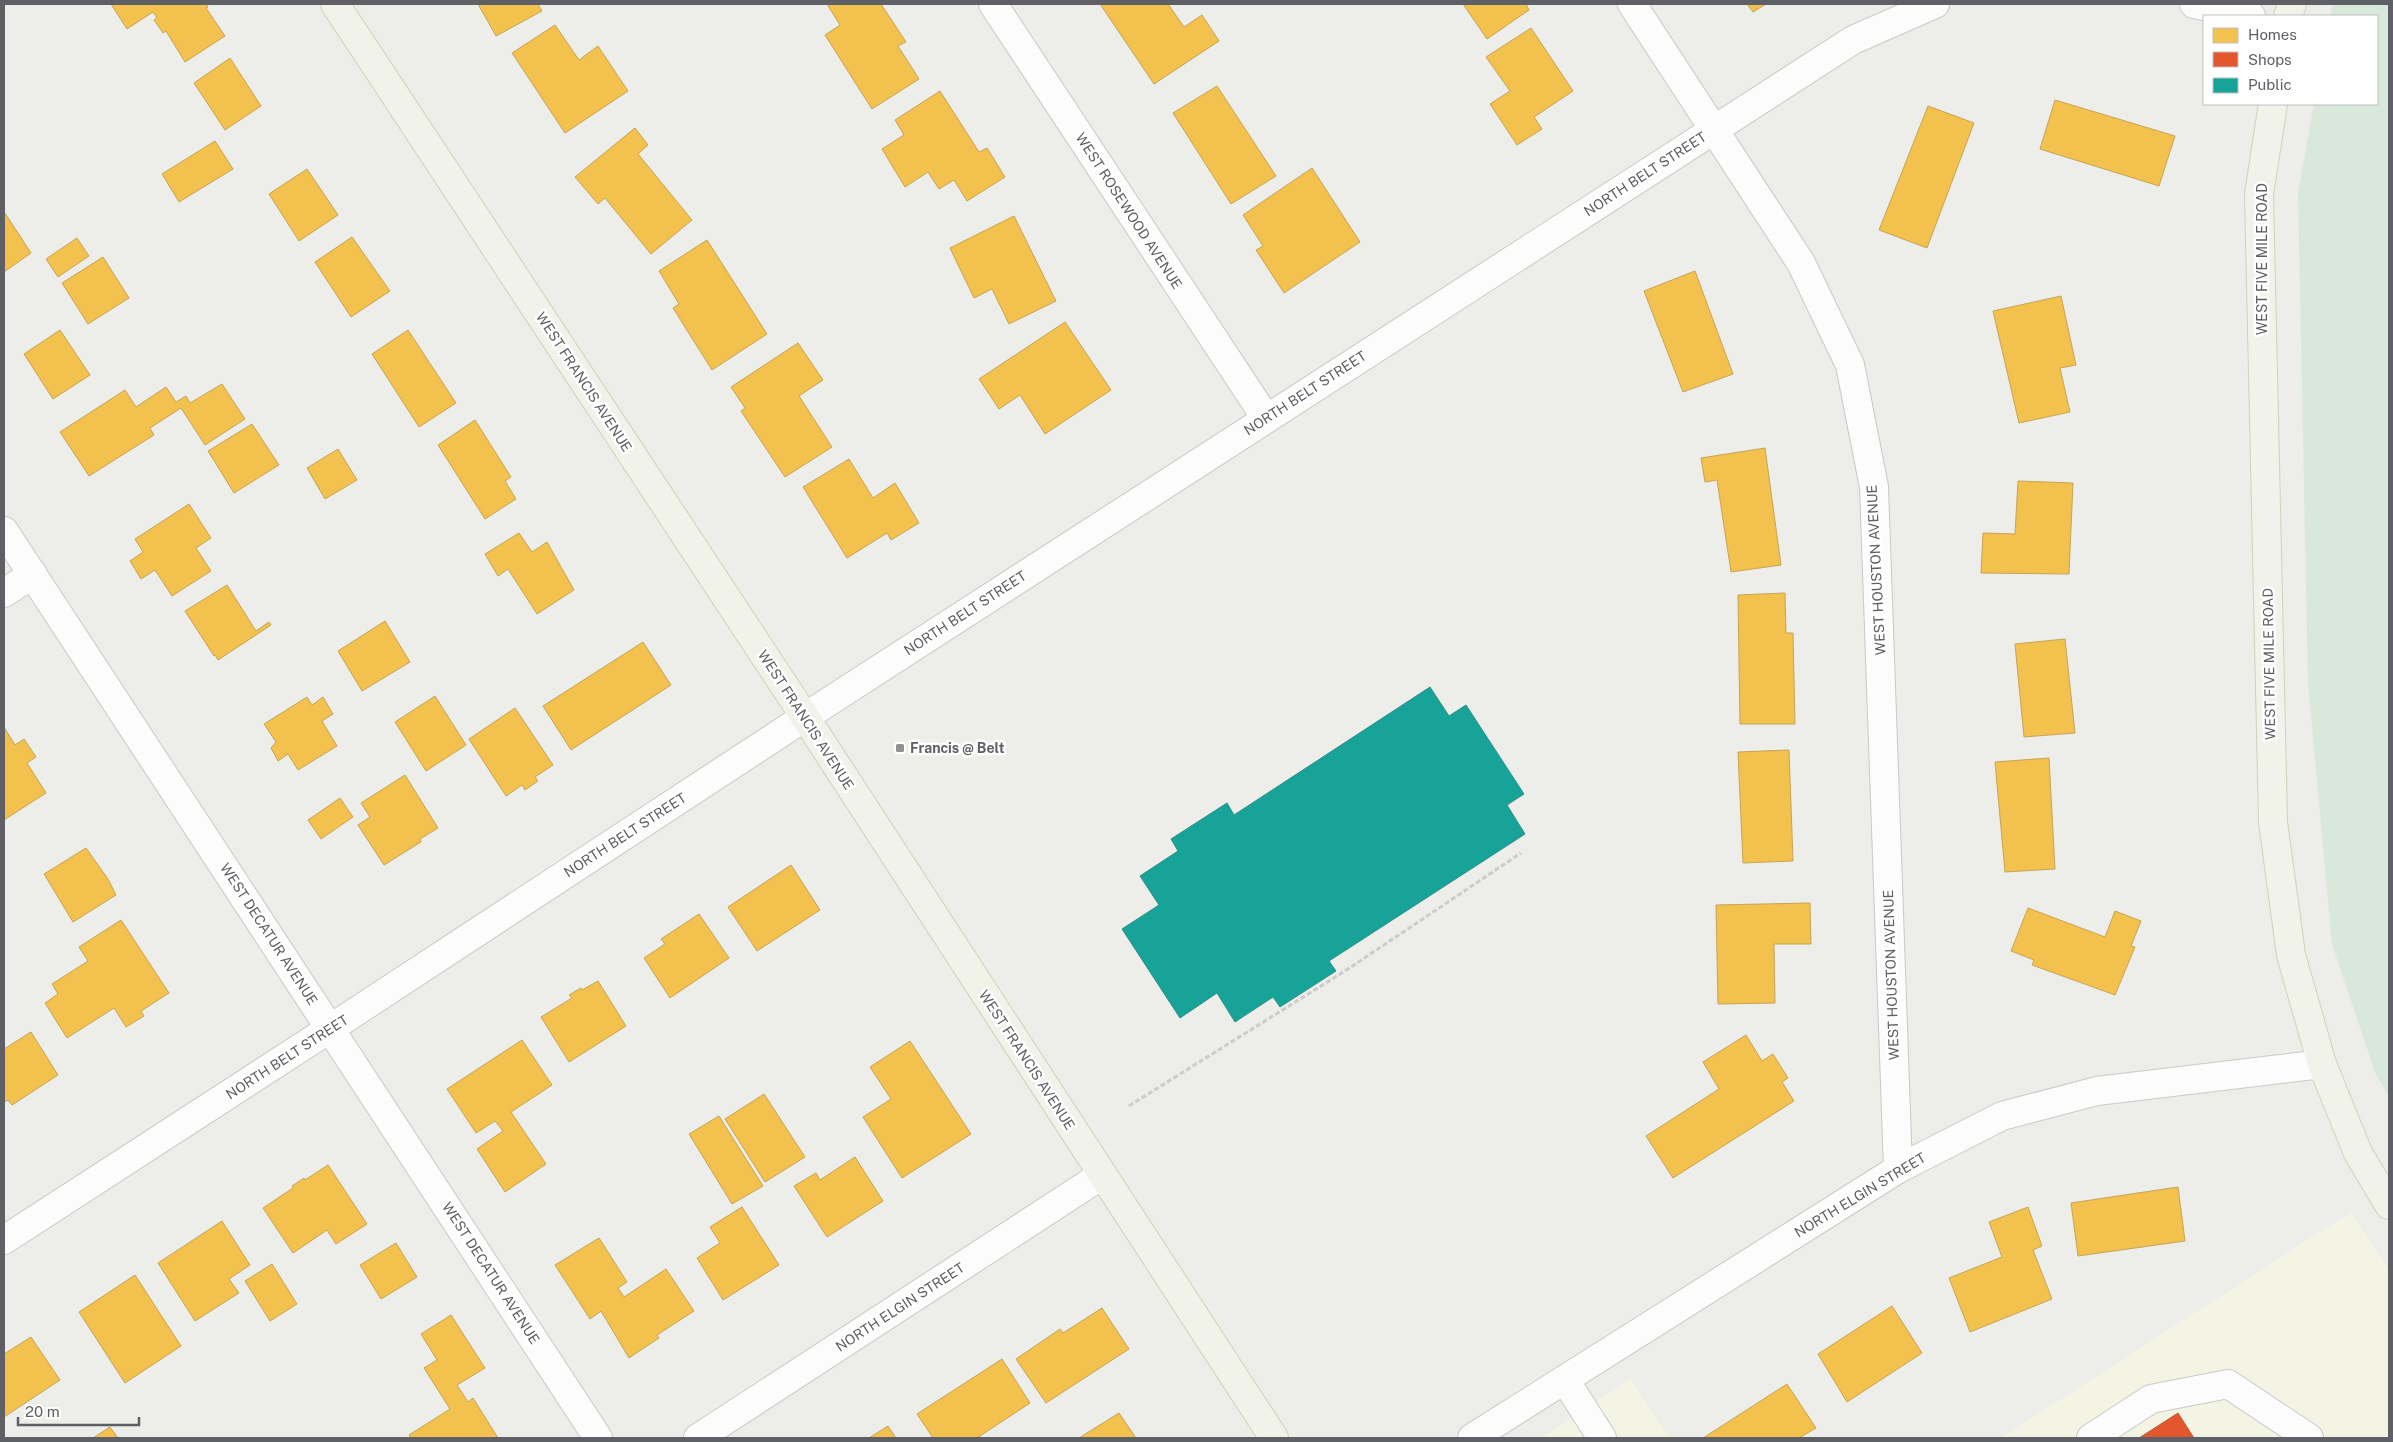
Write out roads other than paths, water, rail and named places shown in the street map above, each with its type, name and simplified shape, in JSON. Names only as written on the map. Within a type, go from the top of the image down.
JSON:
[{"type":"main road","name":"WEST FRANCIS AVENUE","points":[[335,4],[804,717],[1274,1438]]},
{"type":"main road","name":"WEST FIVE MILE ROAD","points":[[2273,105],[2259,194],[2273,822],[2291,955],[2322,1064],[2358,1152],[2389,1205]]},
{"type":"street","name":"WEST ROSEWOOD AVENUE","points":[[993,4],[1266,418]]},
{"type":"street","name":"WEST HOUSTON AVENUE","points":[[1632,4],[1802,263],[1850,365],[1874,486],[1898,1169]]},
{"type":"street","name":"NORTH BELT STREET","points":[[4,1240],[804,717],[1853,40],[1935,4]]},
{"type":"street","points":[[2194,4],[2246,15]]},
{"type":"street","name":"WEST DECATUR AVENUE","points":[[4,530],[598,1438]]},
{"type":"street","points":[[4,593],[33,574]]},
{"type":"street","name":"NORTH ELGIN STREET","points":[[1472,1438],[1898,1169],[2002,1116],[2088,1094],[2322,1064]]},
{"type":"street","name":"NORTH ELGIN STREET","points":[[698,1438],[1102,1175]]},
{"type":"street","points":[[1565,1380],[1602,1438]]},
{"type":"street","points":[[2091,1438],[2151,1398],[2228,1384],[2309,1438]]},
{"type":"place","name":"Francis @ Belt","points":[[900,748]]}]
